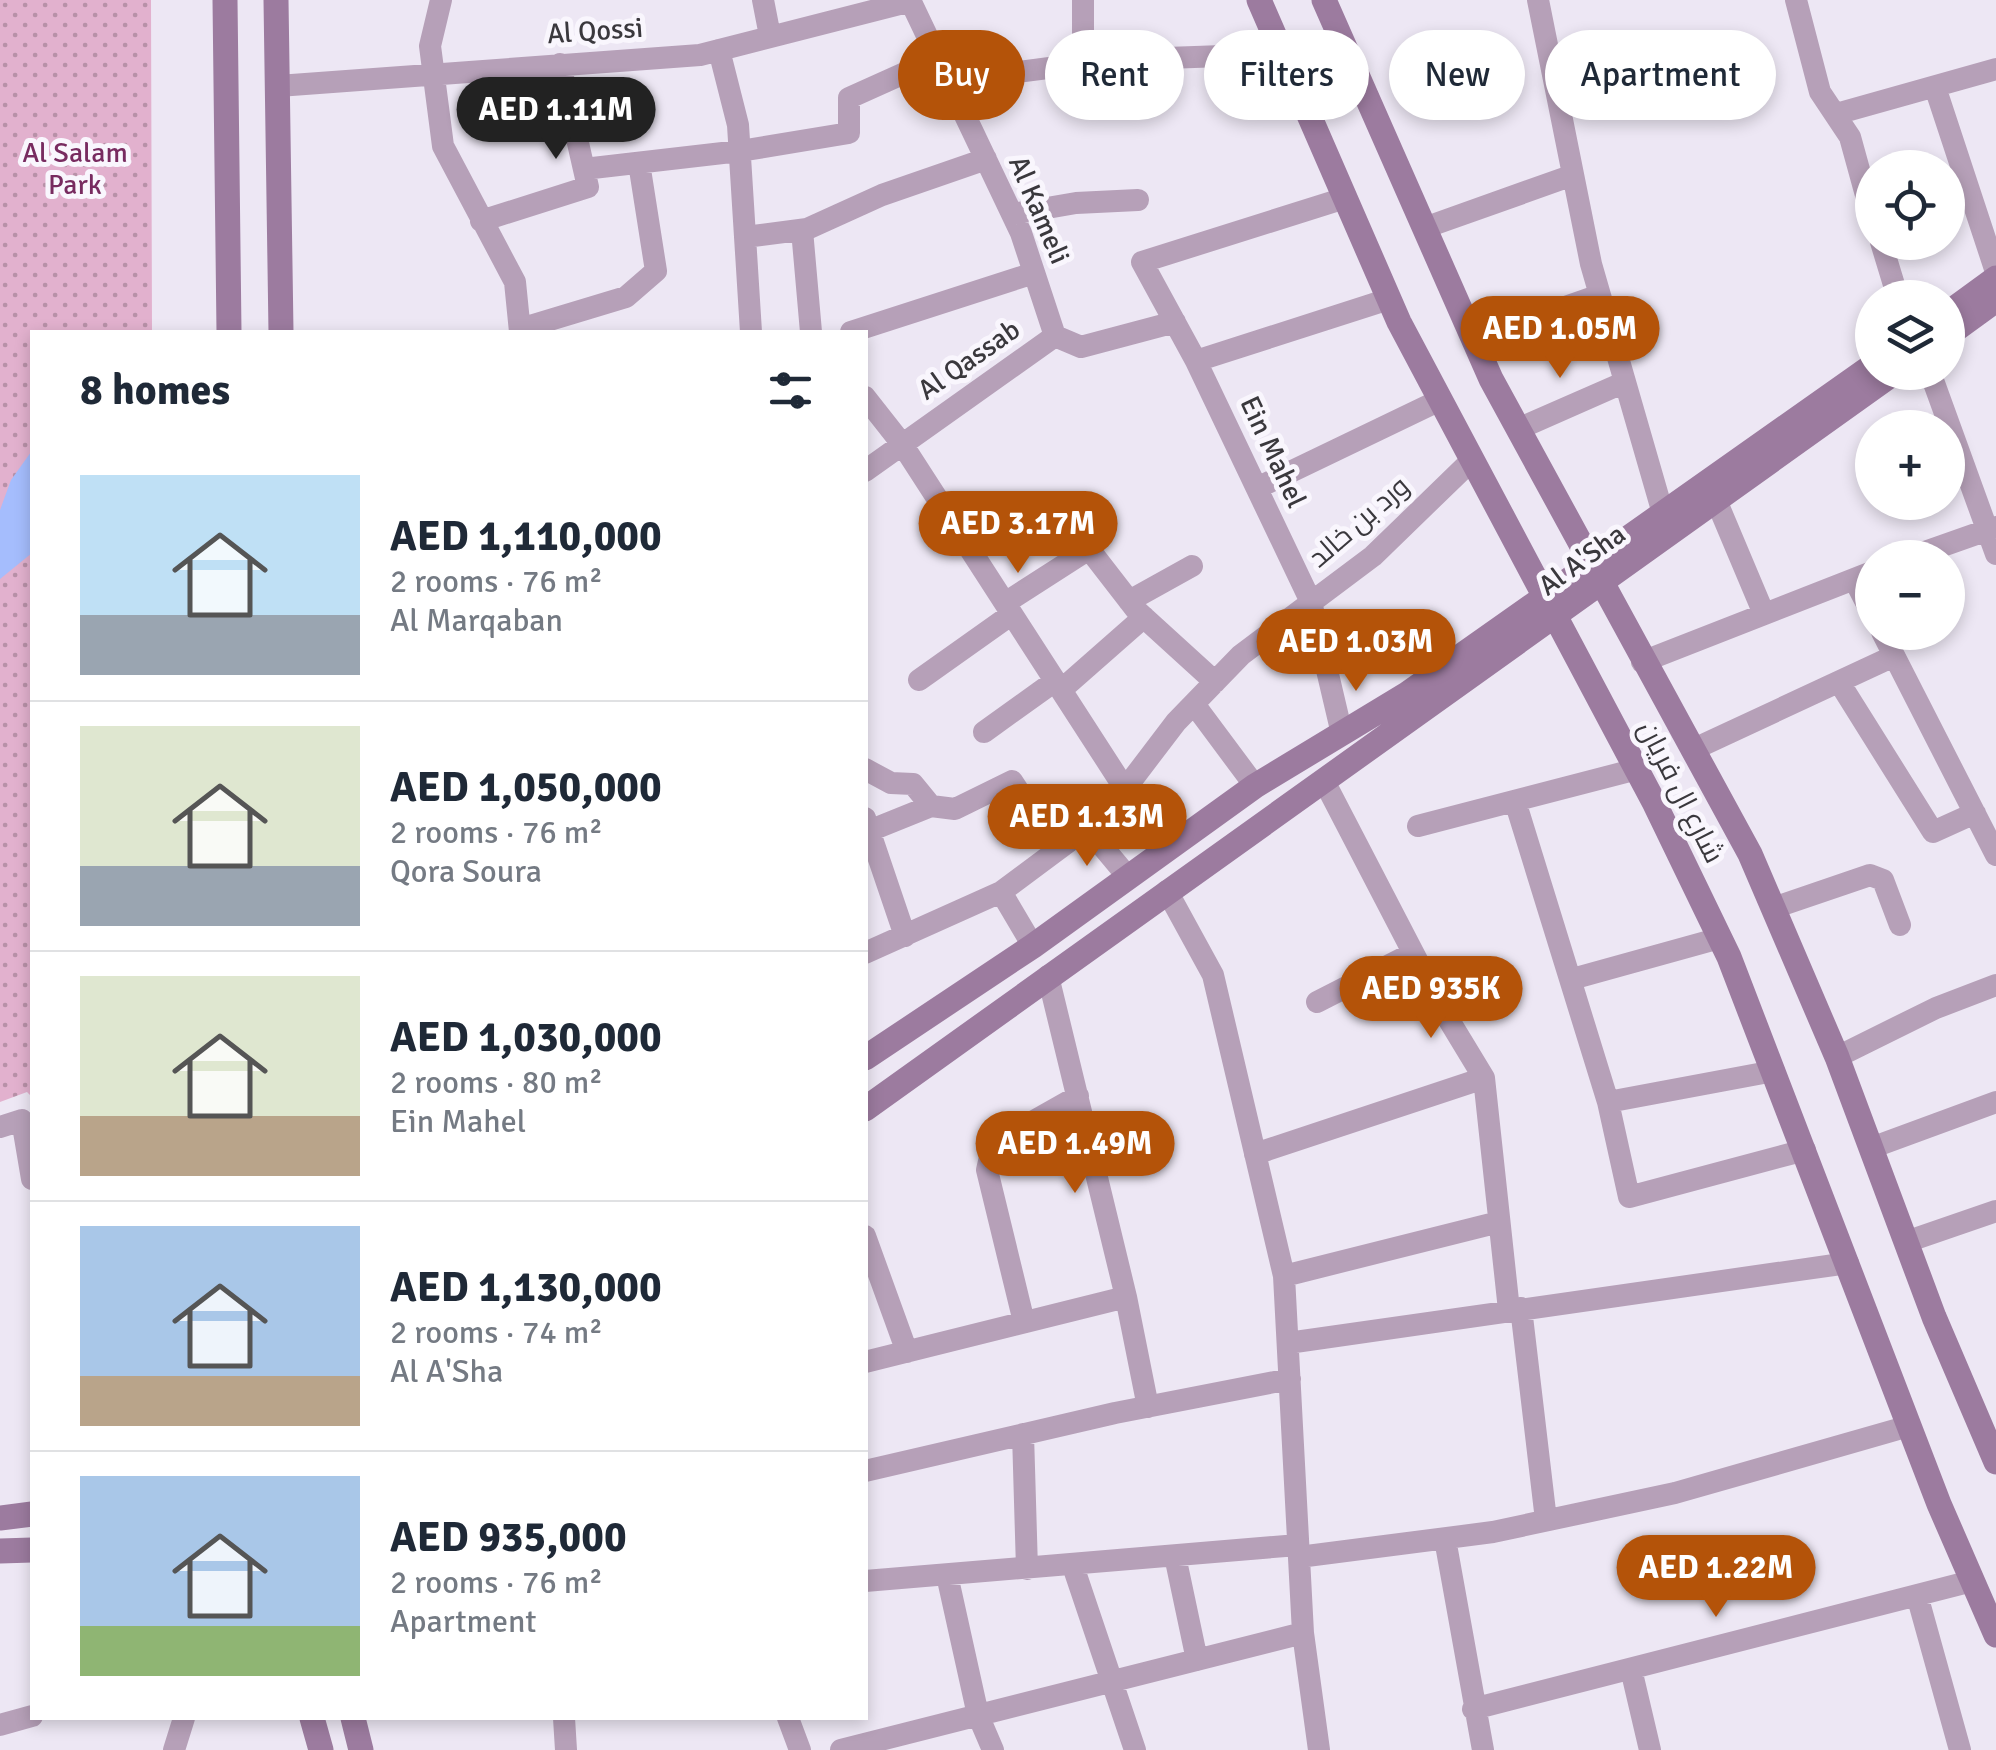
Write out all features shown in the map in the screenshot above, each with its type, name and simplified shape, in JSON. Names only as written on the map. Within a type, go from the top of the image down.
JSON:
[{"type":"main road","points":[[225,0],[229,330]]},
{"type":"main road","points":[[276,0],[281,330]]},
{"type":"main road","name":"شارع ال فريان","points":[[1259,0],[1272,30]]},
{"type":"main road","name":"شارع ال فريان","points":[[1324,0],[1473,340],[1642,662],[1750,854],[1838,1057],[1906,1242],[1988,1421],[1996,1462]]},
{"type":"main road","name":"شارع ال فريان","points":[[1311,120],[1389,299],[1637,769],[1720,938],[1909,1426],[1996,1635]]},
{"type":"main road","points":[[1965,299],[1996,275]]},
{"type":"main road","points":[[1965,323],[1996,300]]},
{"type":"main road","name":"Al A'Sha","points":[[1595,573],[1662,510],[1855,378]]},
{"type":"main road","name":"Al A'Sha","points":[[868,1107],[1324,781],[1595,573],[1716,500],[1870,390]]},
{"type":"main road","name":"Al A'Sha","points":[[868,1056],[1033,946],[1255,786],[1550,606]]},
{"type":"main road","points":[[0,1518],[30,1514]]},
{"type":"main road","points":[[0,1551],[30,1550]]},
{"type":"main road","points":[[313,1720],[321,1750]]},
{"type":"main road","points":[[354,1720],[361,1750]]},
{"type":"street","points":[[441,0],[430,46],[443,146],[515,282],[520,330]]},
{"type":"street","points":[[763,0],[770,36]]},
{"type":"street","name":"Al Qossi","points":[[278,86],[719,50],[911,0]]},
{"type":"street","name":"Al Kameli","points":[[911,0],[925,30]]},
{"type":"street","points":[[1083,0],[1083,30]]},
{"type":"street","points":[[1538,0],[1600,294],[1662,510]]},
{"type":"street","points":[[1796,0],[1820,92],[1836,114],[1855,153]]},
{"type":"street","points":[[719,50],[738,125],[751,330]]},
{"type":"street","points":[[481,221],[588,187],[560,64]]},
{"type":"street","points":[[1836,114],[1996,69]]},
{"type":"street","points":[[584,169],[740,152],[848,133],[850,98],[898,76]]},
{"type":"street","points":[[1935,87],[1996,275]]},
{"type":"street","name":"Al Kameli","points":[[968,120],[1012,214],[1055,336]]},
{"type":"street","points":[[745,236],[802,230],[882,194],[986,158]]},
{"type":"street","points":[[523,330],[626,297],[656,271],[640,163]]},
{"type":"street","points":[[1424,228],[1573,176]]},
{"type":"street","name":"Ein Mahel","points":[[1342,734],[1312,602],[1196,360],[1142,262],[1345,198]]},
{"type":"street","points":[[1012,214],[1076,202],[1138,200]]},
{"type":"street","points":[[802,230],[812,330]]},
{"type":"street","points":[[857,330],[1034,272]]},
{"type":"street","points":[[1473,340],[1600,294]]},
{"type":"street","points":[[1196,360],[1389,299]]},
{"type":"street","name":"Al Qassab","points":[[868,468],[1055,336],[1081,346],[1176,322]]},
{"type":"street","points":[[1518,430],[1625,382]]},
{"type":"street","points":[[1937,390],[1991,527],[1996,554]]},
{"type":"street","points":[[1257,488],[1440,400]]},
{"type":"street","points":[[868,401],[902,444],[1125,788]]},
{"type":"street","name":"ورد بن خالد","points":[[868,952],[1001,892],[1086,828],[1241,655],[1373,556],[1472,460]]},
{"type":"street","points":[[1716,500],[1764,614]]},
{"type":"street","points":[[1956,540],[1991,527]]},
{"type":"street","points":[[919,680],[1008,608],[1090,550],[1136,609],[1214,682]]},
{"type":"street","points":[[984,732],[1058,686],[1136,609],[1192,566]]},
{"type":"street","points":[[1642,662],[1855,578]]},
{"type":"street","points":[[1891,650],[1996,854]]},
{"type":"street","points":[[1692,750],[1894,656]]},
{"type":"street","points":[[1839,682],[1934,832],[1975,813]]},
{"type":"street","points":[[1194,704],[1255,786]]},
{"type":"street","points":[[1418,826],[1637,769]]},
{"type":"street","points":[[868,770],[891,783],[913,784],[932,806]]},
{"type":"street","points":[[868,824],[932,806],[954,809],[1012,781],[1057,850]]},
{"type":"street","points":[[1324,781],[1413,953],[1484,1078],[1500,1222],[1546,1520]]},
{"type":"street","points":[[1515,801],[1608,1102],[1630,1197],[1805,1150]]},
{"type":"street","points":[[868,827],[905,936]]},
{"type":"street","points":[[1086,828],[1128,877]]},
{"type":"street","points":[[1773,908],[1870,875],[1883,880],[1900,925]]},
{"type":"street","points":[[1167,891],[1213,974],[1284,1276],[1302,1633],[1319,1750]]},
{"type":"street","points":[[1001,892],[1033,946]]},
{"type":"street","points":[[1572,979],[1720,938]]},
{"type":"street","points":[[1316,1002],[1413,953]]},
{"type":"street","points":[[1048,976],[1126,1297],[1148,1407]]},
{"type":"street","points":[[1838,1057],[1936,1008],[1996,985]]},
{"type":"street","points":[[1608,1102],[1774,1070]]},
{"type":"street","points":[[1255,1154],[1484,1078]]},
{"type":"street","points":[[1024,1322],[988,1156],[993,1144],[1078,1096]]},
{"type":"street","points":[[1871,1148],[1996,1102]]},
{"type":"street","points":[[0,1128],[22,1120],[30,1167]]},
{"type":"street","points":[[1906,1242],[1996,1210]]},
{"type":"street","points":[[1284,1276],[1500,1222]]},
{"type":"street","points":[[868,1244],[907,1352]]},
{"type":"street","points":[[1288,1343],[1848,1263]]},
{"type":"street","points":[[868,1361],[1126,1297]]},
{"type":"street","points":[[868,1470],[1148,1407],[1290,1380]]},
{"type":"street","points":[[868,1582],[1175,1556],[1446,1539],[1675,1493],[1909,1426]]},
{"type":"street","points":[[1023,1434],[1026,1569]]},
{"type":"street","points":[[1446,1539],[1483,1750]]},
{"type":"street","points":[[1175,1556],[1197,1660]]},
{"type":"street","points":[[1073,1566],[1135,1750]]},
{"type":"street","points":[[947,1575],[978,1715],[993,1750]]},
{"type":"street","points":[[1473,1709],[1972,1581]]},
{"type":"street","points":[[1918,1596],[1960,1750]]},
{"type":"street","points":[[841,1750],[1302,1633]]},
{"type":"street","points":[[1631,1668],[1650,1750]]},
{"type":"street","points":[[0,1724],[30,1716]]},
{"type":"street","points":[[174,1750],[183,1720]]},
{"type":"street","points":[[564,1720],[566,1750]]},
{"type":"street","points":[[789,1720],[800,1750]]},
{"type":"green space","name":"Al Salam Park","points":[[0,0],[151,0],[152,330],[30,330],[30,1095],[27,1092],[0,1102]]},
{"type":"water","points":[[30,453],[30,555],[0,579],[0,510],[11,480]]}]
